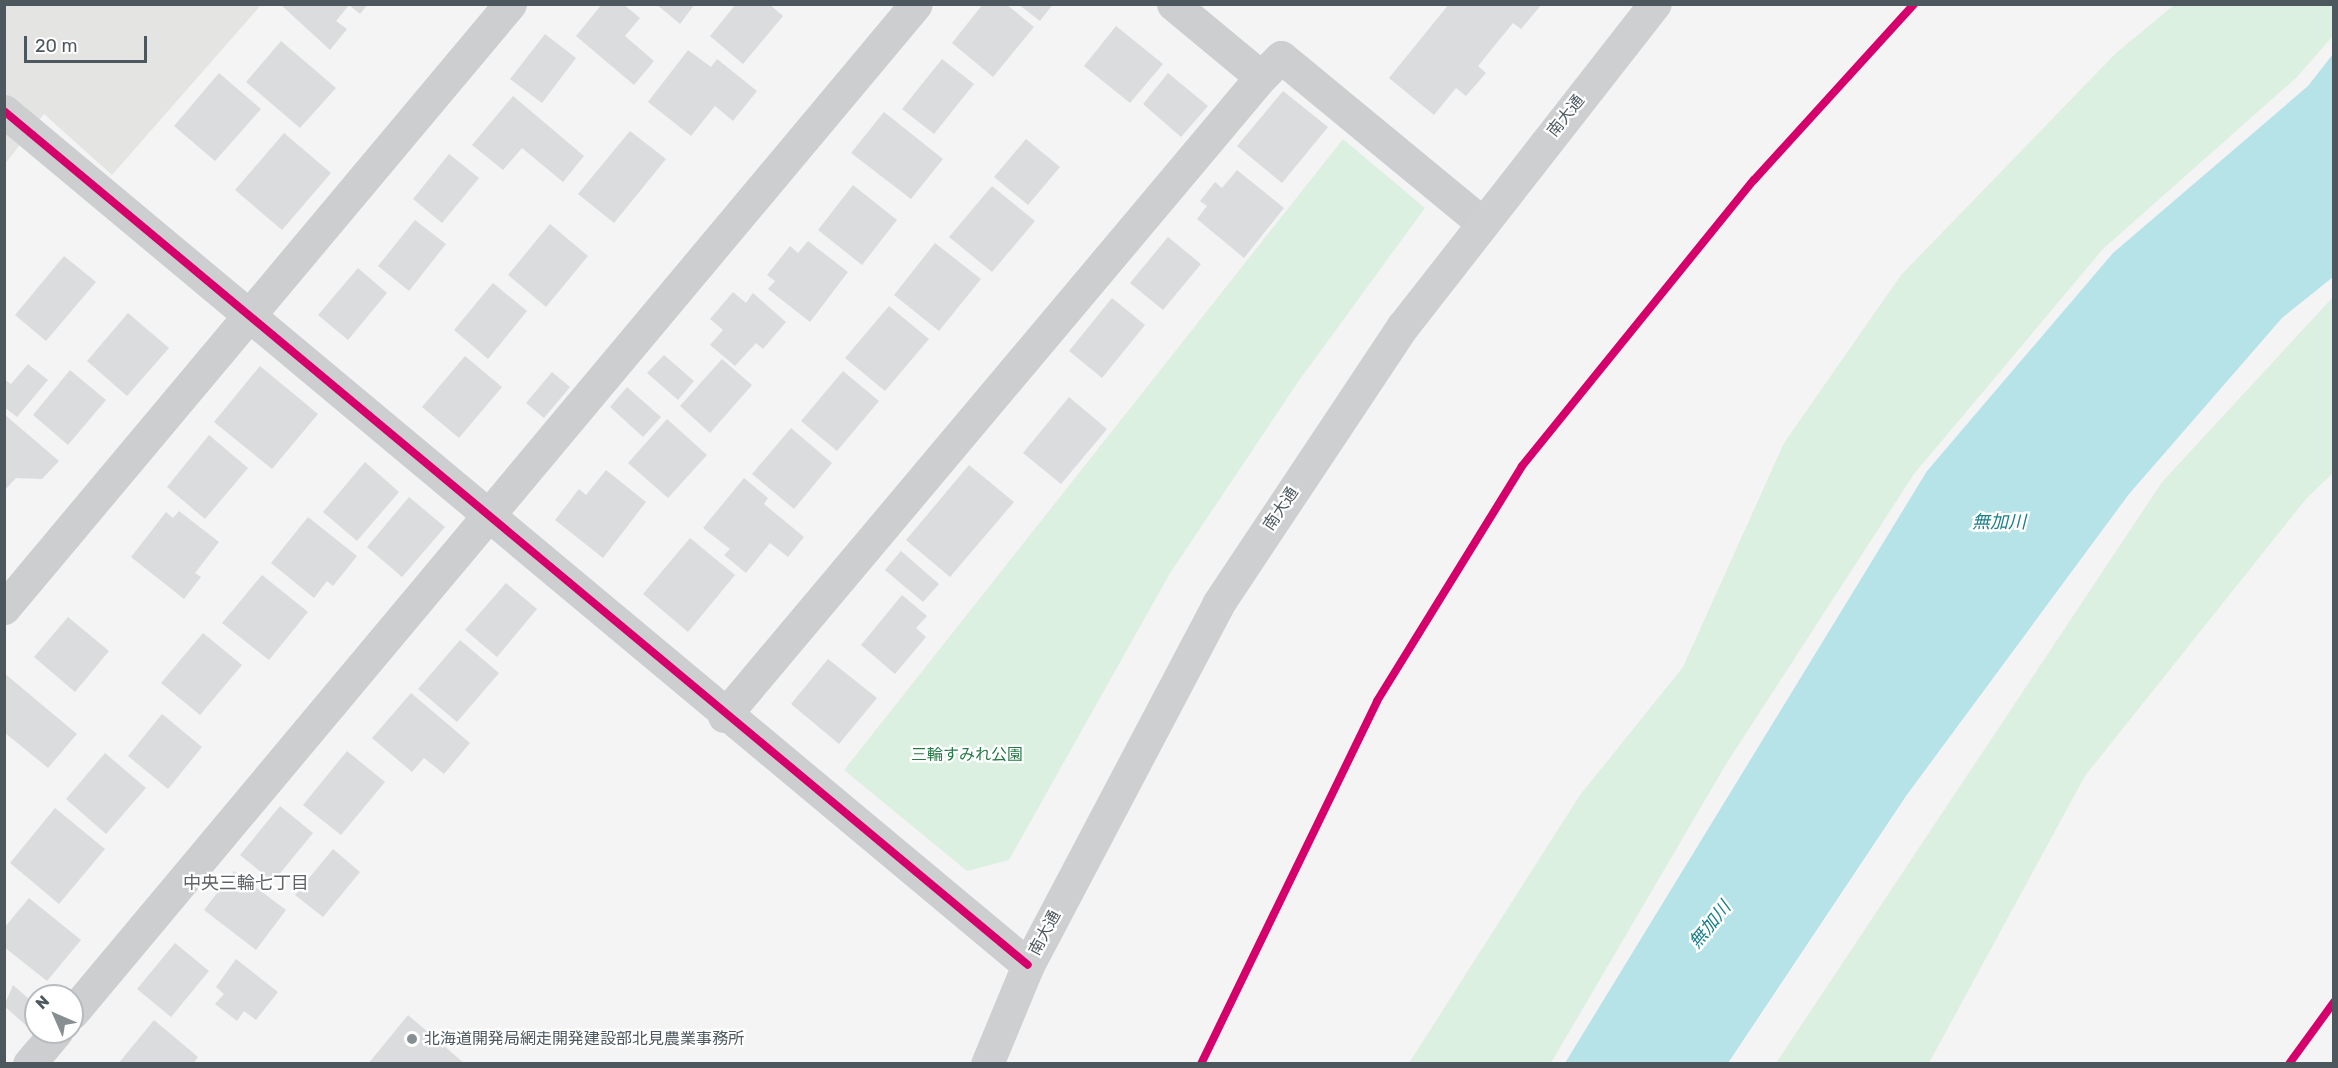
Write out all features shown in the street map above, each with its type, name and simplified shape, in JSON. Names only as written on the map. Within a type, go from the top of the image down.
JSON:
[{"type":"street","points":[[4,608],[510,4]]},
{"type":"street","points":[[84,999],[490,517],[916,4]]},
{"type":"street","points":[[1173,4],[1261,77]]},
{"type":"street","name":"南大通","points":[[987,1064],[1028,965],[1218,604],[1403,326],[1481,222],[1655,4]]},
{"type":"street","points":[[724,716],[1261,77],[1281,57],[1481,222]]},
{"type":"street","points":[[4,111],[490,517],[724,716],[1028,965]]},
{"type":"street","points":[[29,1064],[46,1044]]},
{"type":"shaded area","points":[[5,5],[261,5],[112,175],[44,114],[5,164]]},
{"type":"green space","points":[[2174,5],[2333,5],[2333,36],[2297,77],[2103,249],[1914,474],[1725,766],[1551,1063],[1409,1063],[1580,795],[1683,667],[1784,443],[1901,275],[2116,53]]},
{"type":"green space","name":"三輪すみれ公園","points":[[1343,139],[1425,208],[1298,382],[1169,575],[1009,860],[967,871],[844,770]]},
{"type":"green space","points":[[2333,297],[2333,473],[2306,499],[2085,776],[1929,1063],[1776,1063],[2162,482]]},
{"type":"water","name":"無加川","points":[[2333,54],[2333,277],[2282,318],[2129,494],[1906,796],[1728,1063],[1565,1063],[1927,471],[2113,253],[2308,86]]},
{"type":"building","points":[[280,4],[368,4],[360,14],[349,5],[336,21],[347,29],[330,50]]},
{"type":"building","points":[[602,4],[623,4],[640,18],[625,36],[654,61],[634,85],[576,36]]},
{"type":"building","points":[[656,4],[695,4],[680,24]]},
{"type":"building","points":[[736,4],[769,4],[783,16],[743,64],[710,36]]},
{"type":"building","points":[[983,4],[1006,4],[1034,27],[993,77],[952,43]]},
{"type":"building","points":[[1018,4],[1053,4],[1040,21]]},
{"type":"building","points":[[1449,4],[1542,4],[1521,29],[1513,23],[1478,66],[1486,73],[1466,96],[1456,88],[1434,115],[1389,78]]},
{"type":"building","points":[[1116,26],[1163,64],[1130,103],[1084,66]]},
{"type":"building","points":[[545,34],[576,58],[542,103],[510,79]]},
{"type":"building","points":[[281,41],[336,88],[300,128],[246,82]]},
{"type":"building","points":[[688,50],[711,67],[717,59],[757,91],[733,121],[715,106],[691,136],[648,102]]},
{"type":"building","points":[[942,59],[974,84],[934,134],[902,109]]},
{"type":"building","points":[[219,73],[261,109],[215,161],[174,126]]},
{"type":"building","points":[[1168,73],[1208,106],[1181,137],[1143,104]]},
{"type":"building","points":[[1283,91],[1328,127],[1282,183],[1237,146]]},
{"type":"building","points":[[513,96],[584,156],[563,182],[522,148],[503,170],[472,145]]},
{"type":"building","points":[[884,112],[943,159],[911,199],[851,153]]},
{"type":"building","points":[[630,131],[666,159],[614,223],[578,194]]},
{"type":"building","points":[[284,133],[331,173],[282,230],[235,190]]},
{"type":"building","points":[[1026,139],[1060,167],[1028,205],[994,177]]},
{"type":"building","points":[[449,154],[479,178],[442,223],[413,199]]},
{"type":"building","points":[[1237,170],[1284,208],[1244,258],[1197,219],[1207,206],[1200,201],[1215,182],[1222,188]]},
{"type":"building","points":[[853,185],[897,220],[862,265],[818,230]]},
{"type":"building","points":[[992,186],[1035,221],[992,272],[949,237]]},
{"type":"building","points":[[415,220],[446,244],[409,291],[378,266]]},
{"type":"building","points":[[550,224],[588,256],[546,307],[508,275]]},
{"type":"building","points":[[1168,237],[1201,264],[1163,310],[1130,283]]},
{"type":"building","points":[[808,241],[848,272],[810,322],[768,289],[775,281],[767,275],[790,246],[798,253]]},
{"type":"building","points":[[935,243],[981,279],[939,331],[894,295]]},
{"type":"building","points":[[64,256],[96,282],[46,341],[15,315]]},
{"type":"building","points":[[358,268],[387,293],[348,340],[318,315]]},
{"type":"building","points":[[493,283],[527,311],[488,359],[454,330]]},
{"type":"building","points":[[733,292],[746,303],[753,293],[786,322],[763,349],[756,343],[735,366],[710,345],[723,330],[710,319]]},
{"type":"building","points":[[1112,298],[1145,325],[1102,378],[1069,351]]},
{"type":"building","points":[[889,306],[929,339],[885,391],[845,358]]},
{"type":"building","points":[[128,313],[169,348],[127,396],[87,361]]},
{"type":"building","points":[[664,355],[694,381],[678,400],[647,373]]},
{"type":"building","points":[[465,356],[502,387],[459,438],[422,407]]},
{"type":"building","points":[[722,359],[752,385],[710,433],[680,406]]},
{"type":"building","points":[[28,364],[48,380],[17,417],[4,407],[4,379],[11,384]]},
{"type":"building","points":[[260,366],[318,414],[272,469],[214,422]]},
{"type":"building","points":[[70,370],[106,400],[68,445],[33,415]]},
{"type":"building","points":[[843,371],[879,401],[837,451],[801,421]]},
{"type":"building","points":[[552,372],[570,387],[544,418],[526,403]]},
{"type":"building","points":[[627,387],[661,417],[643,437],[610,407]]},
{"type":"building","points":[[1069,397],[1107,429],[1061,484],[1023,453]]},
{"type":"building","points":[[4,414],[59,461],[42,479],[16,478],[4,491]]},
{"type":"building","points":[[667,419],[707,455],[668,498],[628,463]]},
{"type":"building","points":[[791,428],[832,463],[794,509],[752,474]]},
{"type":"building","points":[[209,435],[248,468],[205,519],[167,487]]},
{"type":"building","points":[[365,462],[399,492],[357,541],[323,512]]},
{"type":"building","points":[[969,465],[1014,502],[950,577],[906,540]]},
{"type":"building","points":[[606,470],[646,502],[603,558],[555,520],[579,489],[586,495]]},
{"type":"building","points":[[744,478],[768,498],[764,504],[804,537],[788,557],[770,543],[746,573],[724,555],[730,549],[703,528]]},
{"type":"building","points":[[409,497],[445,527],[402,577],[367,547]]},
{"type":"building","points":[[179,511],[219,542],[195,573],[201,577],[184,599],[131,557],[166,512],[173,518]]},
{"type":"building","points":[[308,517],[357,556],[333,586],[327,581],[314,598],[271,563]]},
{"type":"building","points":[[690,538],[735,575],[688,632],[643,594]]},
{"type":"building","points":[[901,551],[939,584],[923,602],[885,570]]},
{"type":"building","points":[[262,575],[308,612],[269,660],[222,623]]},
{"type":"building","points":[[506,583],[537,609],[497,657],[465,630]]},
{"type":"building","points":[[902,595],[927,616],[916,628],[926,637],[895,674],[861,645]]},
{"type":"building","points":[[68,617],[109,651],[75,692],[34,657]]},
{"type":"building","points":[[203,633],[242,665],[200,715],[161,683]]},
{"type":"building","points":[[460,640],[499,673],[457,722],[418,689]]},
{"type":"building","points":[[828,659],[877,698],[839,744],[791,704]]},
{"type":"building","points":[[4,673],[77,734],[48,768],[4,732]]},
{"type":"building","points":[[411,693],[470,743],[444,774],[424,758],[412,772],[372,738]]},
{"type":"building","points":[[162,714],[202,747],[168,789],[128,756]]},
{"type":"building","points":[[347,751],[385,782],[341,835],[303,805]]},
{"type":"building","points":[[105,753],[146,788],[106,834],[66,799]]},
{"type":"building","points":[[280,806],[313,833],[273,882],[240,855]]},
{"type":"building","points":[[55,808],[105,849],[59,904],[10,863]]},
{"type":"building","points":[[333,849],[360,872],[323,917],[295,895]]},
{"type":"building","points":[[234,871],[286,910],[256,950],[204,910]]},
{"type":"building","points":[[29,898],[81,940],[47,981],[4,947],[4,928]]},
{"type":"building","points":[[175,943],[209,971],[171,1017],[137,989]]},
{"type":"building","points":[[236,959],[278,992],[256,1020],[244,1011],[237,1021],[215,1004],[224,994],[216,987]]},
{"type":"building","points":[[13,985],[24,995],[24,1024],[4,1006]]},
{"type":"building","name":"北海道開発局網走開発建設部北見農業事務所","points":[[408,1015],[465,1064],[368,1064]]},
{"type":"building","points":[[154,1020],[198,1057],[193,1064],[118,1064]]},
{"type":"cycle path","points":[[1201,1064],[1377,701],[1522,466],[1754,180],[1914,4]]},
{"type":"cycle path","points":[[4,111],[1028,965]]},
{"type":"cycle path","points":[[2289,1064],[2334,1002]]},
{"type":"place","name":"北海道開発局網走開発建設部北見農業事務所","points":[[412,1039]]},
{"type":"district","name":"中央三輪七丁目","points":[[246,883]]}]
